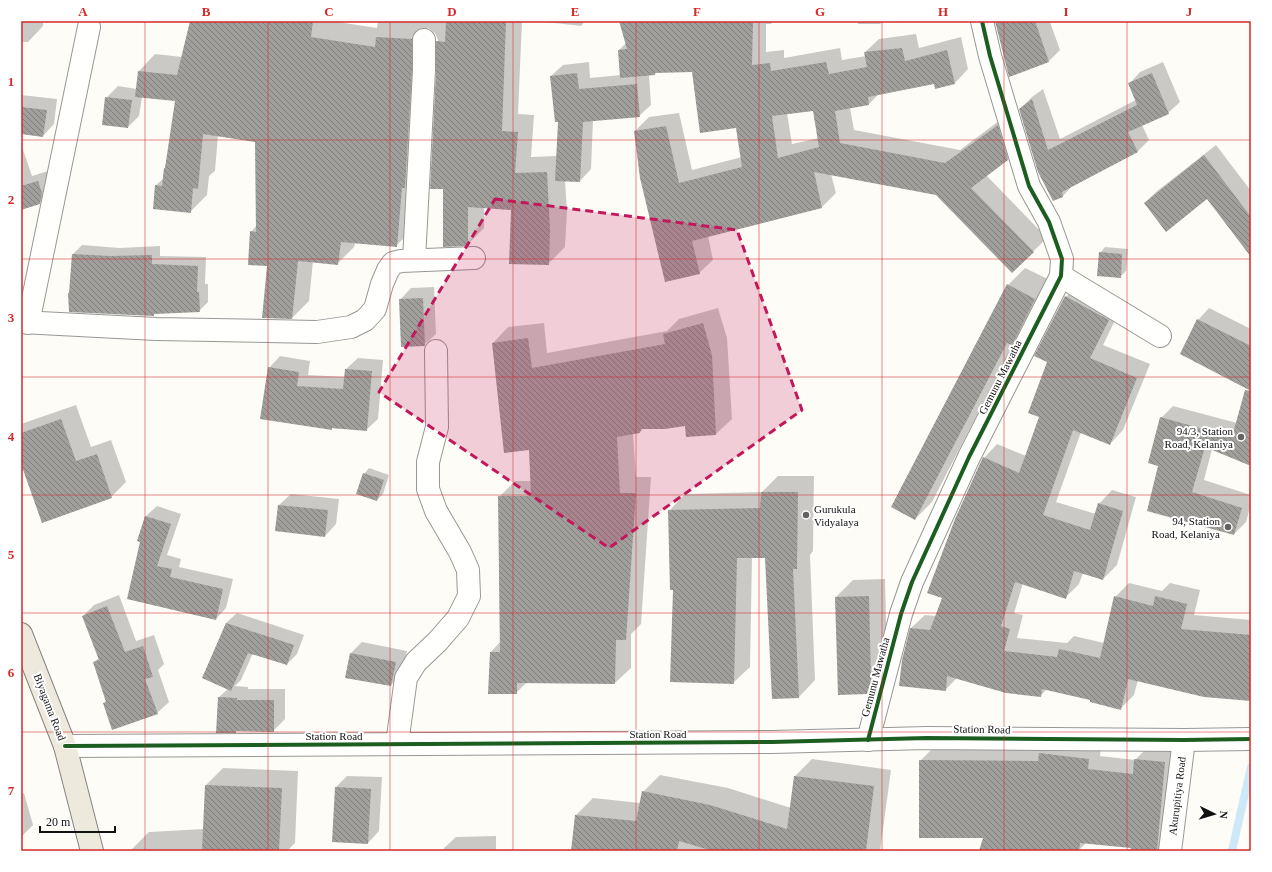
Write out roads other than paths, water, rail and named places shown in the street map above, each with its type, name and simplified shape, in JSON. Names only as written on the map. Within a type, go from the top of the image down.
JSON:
[{"type":"main road","name":"Biyagama Road","points":[[21,634],[65,746],[92,851]]},
{"type":"street","name":"Gemunu Mawatha","points":[[868,740],[901,614],[912,582],[969,458],[1061,276],[1062,259],[1049,222],[1029,186],[990,56],[982,21]]},
{"type":"street","points":[[89,27],[24,323],[156,329],[317,332],[351,327],[365,320],[375,309],[382,284],[393,263],[414,260],[474,258]]},
{"type":"street","points":[[414,260],[424,70],[424,40]]},
{"type":"street","points":[[1061,276],[1160,336]]},
{"type":"street","points":[[397,744],[406,678],[416,662],[438,641],[458,618],[469,596],[468,570],[460,552],[436,511],[428,488],[428,462],[437,427],[436,351]]},
{"type":"street","name":"Station Road","points":[[65,746],[764,742],[934,738],[1184,740],[1251,739]]},
{"type":"street","name":"Akurupitiya Road","points":[[1170,851],[1184,740]]},
{"type":"waterway","points":[[1232,851],[1251,767]]},
{"type":"place","name":"94/3, Station Road, Kelaniya","points":[[1241,437]]},
{"type":"place","name":"Gurukula Vidyalaya","points":[[806,515]]},
{"type":"place","name":"94, Station Road, Kelaniya","points":[[1228,527]]}]
